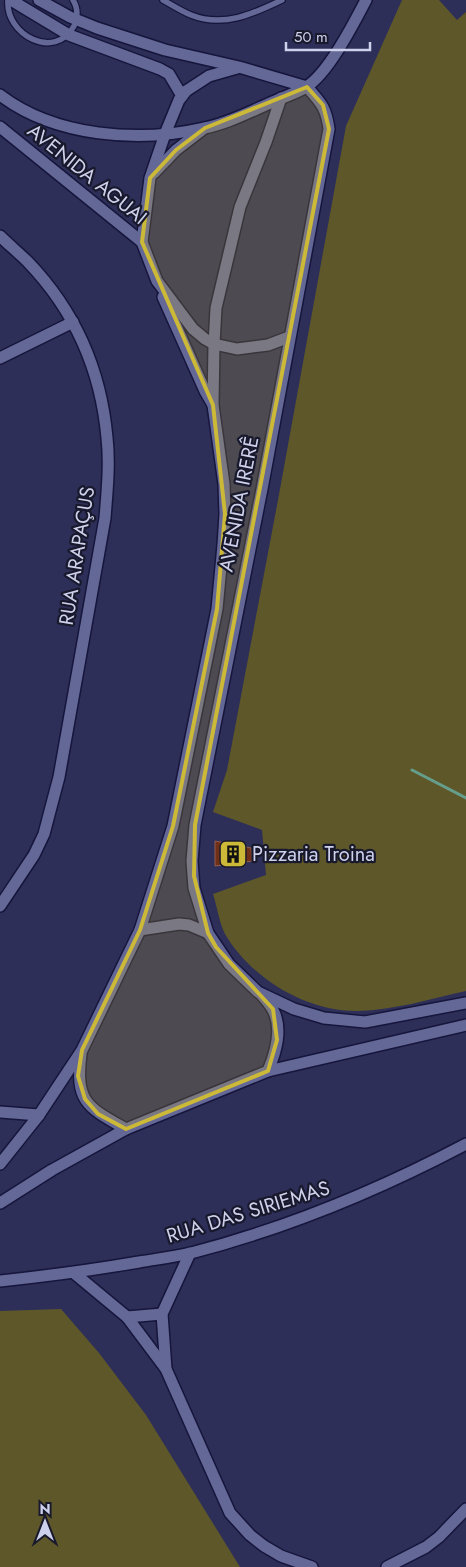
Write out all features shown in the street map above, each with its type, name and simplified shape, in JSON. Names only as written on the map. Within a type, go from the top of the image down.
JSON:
[{"type":"street","points":[[9,0],[25,4],[69,35],[160,69],[169,74],[182,96]]},
{"type":"street","points":[[40,0],[77,20],[165,50],[239,67],[307,87],[324,69],[345,38],[366,0]]},
{"type":"street","points":[[142,242],[150,178],[173,112],[182,96],[194,84],[209,76],[239,67]]},
{"type":"street","name":"AVENIDA AGUAI","points":[[0,96],[14,106],[36,117],[86,131],[122,135],[164,134],[205,128],[231,120],[307,87]]},
{"type":"street","name":"AVENIDA IRERÊ","points":[[258,992],[229,964],[208,933],[194,888],[192,861],[195,826],[262,489],[329,129],[328,116],[323,105],[307,87]]},
{"type":"street","points":[[213,405],[216,308],[240,207],[281,98]]},
{"type":"street","name":"AVENIDA AGUAI","points":[[0,127],[142,242],[204,390],[213,405]]},
{"type":"street","points":[[150,178],[176,150],[205,128]]},
{"type":"street","name":"RUA ARAPAÇUS","points":[[0,236],[28,261],[50,288],[73,322],[91,361],[105,418],[108,440],[105,518],[60,768],[44,834],[34,855],[2,902]]},
{"type":"street","name":"AVENIDA AGUAI","points":[[157,281],[193,329],[204,339],[214,344]]},
{"type":"street","points":[[0,358],[73,322]]},
{"type":"street","points":[[214,344],[237,349],[250,348],[268,345],[289,337]]},
{"type":"street","name":"AVENIDA IRERÊ","points":[[82,1050],[140,930],[173,826],[217,609],[225,514],[224,484],[213,405]]},
{"type":"street","points":[[140,930],[179,924],[189,925],[208,933]]},
{"type":"street","points":[[258,992],[294,1009],[324,1018],[365,1022],[466,1003]]},
{"type":"street","points":[[258,992],[273,1009],[278,1024],[278,1040],[268,1071]]},
{"type":"street","points":[[0,1203],[52,1170],[126,1129],[268,1071],[466,1025]]},
{"type":"street","points":[[0,1164],[39,1115],[82,1050]]},
{"type":"street","points":[[82,1050],[78,1076],[79,1085],[85,1099],[98,1114],[126,1129]]},
{"type":"street","points":[[0,1112],[39,1115]]},
{"type":"street","name":"RUA DAS SIRIEMAS","points":[[0,1281],[74,1273],[190,1253],[295,1221],[370,1192],[466,1144]]},
{"type":"street","points":[[166,1369],[162,1314],[190,1253]]},
{"type":"street","points":[[74,1273],[127,1317],[166,1369],[230,1513],[250,1535],[264,1546],[281,1556],[312,1567]]},
{"type":"street","points":[[127,1317],[162,1314]]},
{"type":"street","points":[[387,1567],[411,1556],[432,1542],[466,1509]]},
{"type":"lane","points":[[9,0],[7,8],[10,18],[17,29],[40,42],[48,43],[56,42],[69,35],[77,20],[77,12],[73,0]]},
{"type":"lane","points":[[162,0],[191,15],[220,20],[236,20],[282,0]]},
{"type":"highlighted area","points":[[307,87],[323,105],[329,129],[195,825],[194,876],[208,933],[216,947],[273,1009],[277,1040],[272,1063],[268,1071],[126,1129],[98,1114],[85,1099],[78,1076],[82,1050],[140,930],[173,826],[217,609],[225,514],[213,405],[142,242],[150,178],[176,150],[205,128]]},
{"type":"shaded area","points":[[402,0],[439,0],[457,20],[466,12],[466,991],[399,1006],[358,1011],[338,1010],[300,999],[265,978],[249,965],[225,934],[213,894],[266,875],[262,830],[213,812],[227,770],[346,126]]},
{"type":"shaded area","points":[[61,1309],[99,1353],[146,1415],[240,1567],[0,1567],[0,1311]]},
{"type":"building","name":"Pizzaria Troina","points":[[215,841],[251,848],[252,861],[215,866]]},
{"type":"waterway","points":[[412,770],[466,798]]},
{"type":"place","name":"Pizzaria Troina","points":[[233,854]]}]
